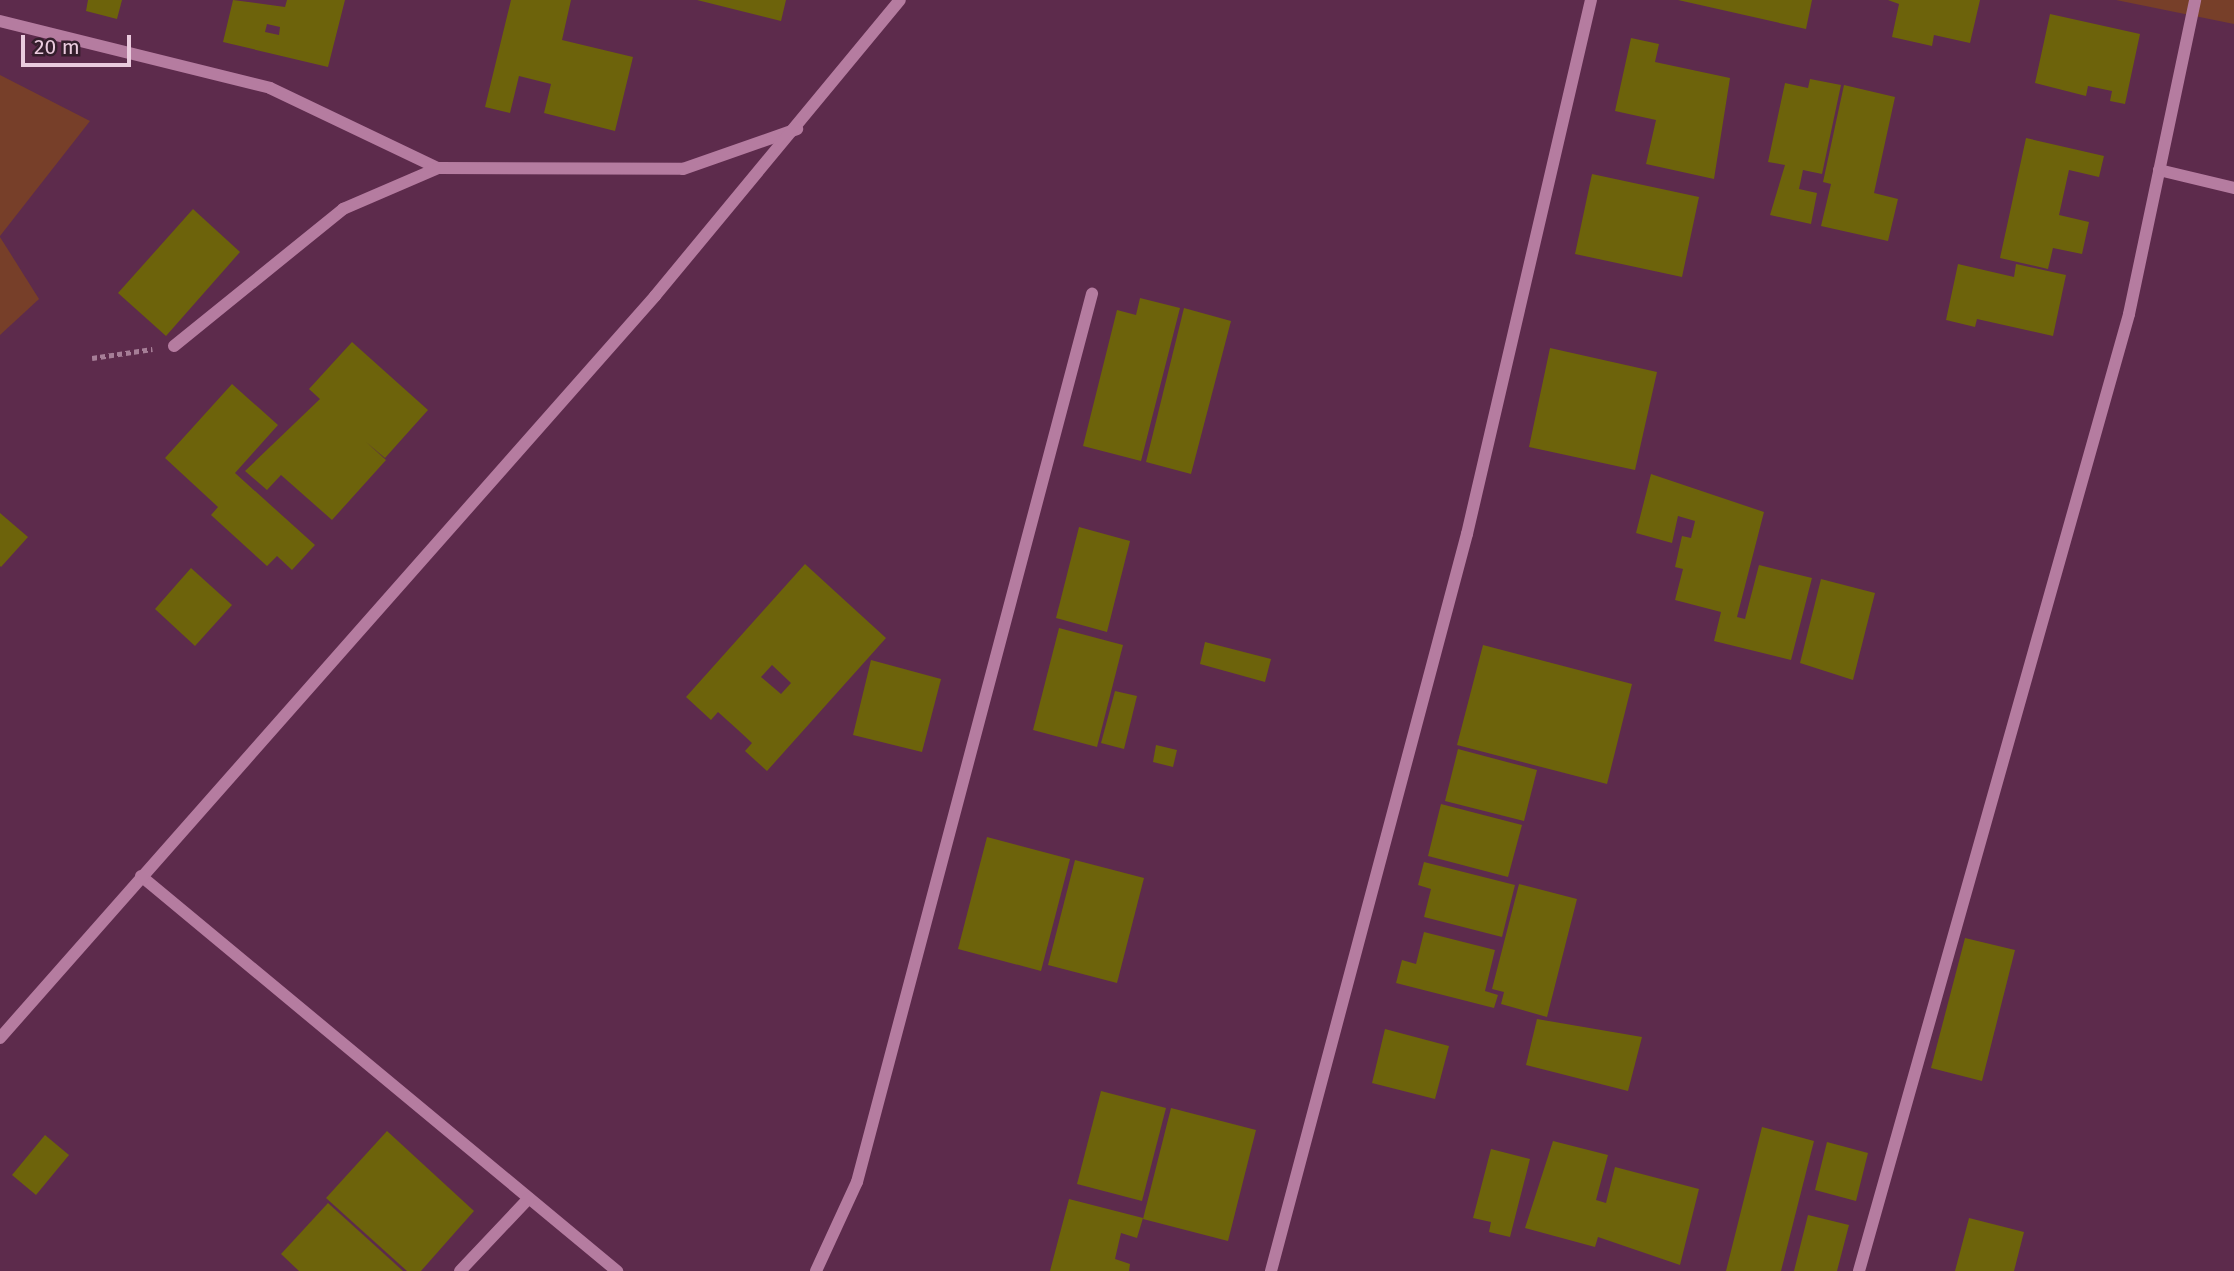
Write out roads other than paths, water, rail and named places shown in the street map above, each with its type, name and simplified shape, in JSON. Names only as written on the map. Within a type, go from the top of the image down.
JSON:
[{"type":"street","points":[[0,1038],[797,129],[900,0]]},
{"type":"street","points":[[1271,1271],[1468,534],[1591,0]]},
{"type":"street","points":[[1859,1271],[2129,314],[2195,0]]},
{"type":"street","points":[[0,21],[270,88],[438,168]]},
{"type":"street","points":[[174,346],[343,209],[438,168],[683,169],[797,129]]},
{"type":"street","points":[[2159,170],[2234,188]]},
{"type":"street","points":[[816,1271],[857,1182],[1092,294]]},
{"type":"street","points":[[141,876],[617,1271]]},
{"type":"street","points":[[460,1271],[529,1198]]}]
